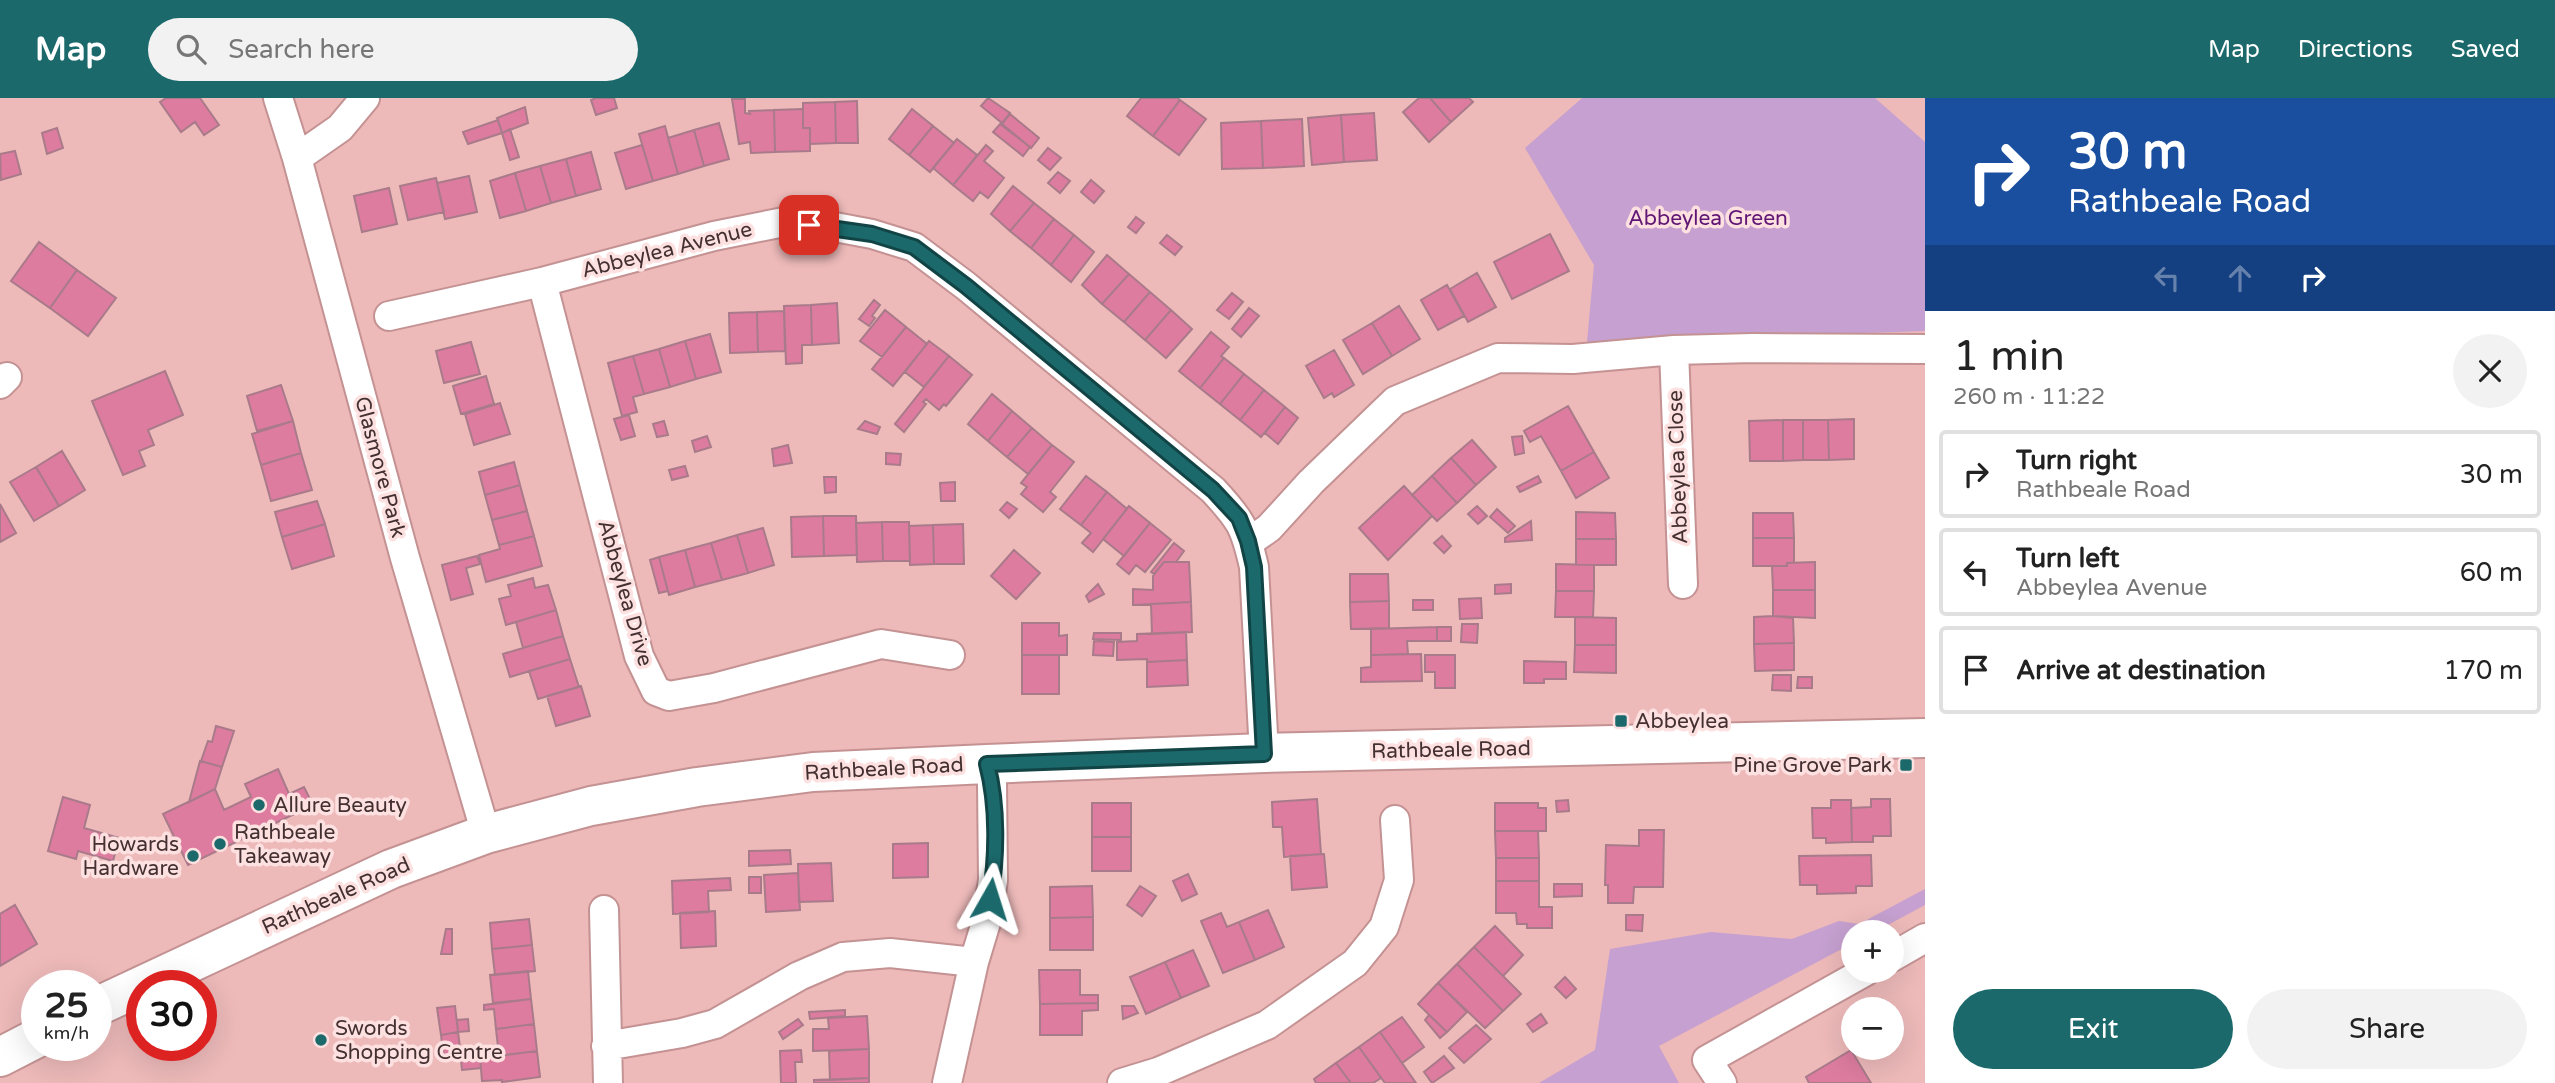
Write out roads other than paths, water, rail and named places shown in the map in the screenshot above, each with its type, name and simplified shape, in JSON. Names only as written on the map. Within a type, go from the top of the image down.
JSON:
[{"type":"main road","name":"Rathbeale Road","points":[[112,1000],[380,874],[486,834],[591,806],[697,787],[813,772],[987,764],[1264,754],[1925,738]]},
{"type":"main road","points":[[0,1057],[21,1046]]},
{"type":"street","name":"Glasmore Park","points":[[278,98],[297,158],[405,558],[486,834]]},
{"type":"street","points":[[297,158],[340,128],[365,98]]},
{"type":"street","name":"Abbeylea Avenue","points":[[389,316],[542,282],[714,236],[784,222],[872,234],[914,247],[966,286],[1213,490],[1239,518],[1254,567],[1264,754]]},
{"type":"street","name":"Abbeylea Drive","points":[[542,282],[639,656],[656,691],[668,696],[714,688],[881,644],[950,655]]},
{"type":"street","points":[[1248,541],[1269,528],[1311,482],[1395,401],[1498,358],[1573,359],[1674,350],[1753,348],[1925,349]]},
{"type":"street","name":"Abbeylea Close","points":[[1674,350],[1682,584]]},
{"type":"street","points":[[947,1083],[974,962],[987,919],[993,880],[992,783],[987,764]]},
{"type":"street","points":[[1122,1083],[1158,1072],[1267,1025],[1355,963],[1384,927],[1399,880],[1395,820]]},
{"type":"street","points":[[604,910],[608,1083]]},
{"type":"street","points":[[1904,950],[1925,938]]},
{"type":"street","points":[[606,1046],[682,1033],[715,1024],[799,976],[843,957],[890,953],[974,962]]},
{"type":"street","points":[[1722,1083],[1707,1060],[1845,983]]},
{"type":"place","name":"Abbeylea","points":[[1621,721]]},
{"type":"place","name":"Pine Grove Park","points":[[1906,765]]},
{"type":"place","name":"Allure Beauty","points":[[259,805]]},
{"type":"place","name":"Rathbeale Takeaway","points":[[220,844]]},
{"type":"place","name":"Howards Hardware","points":[[193,856]]},
{"type":"place","name":"Swords Shopping Centre","points":[[321,1040]]},
{"type":"park label","name":"Abbeylea Green","points":[[1708,218]]}]
